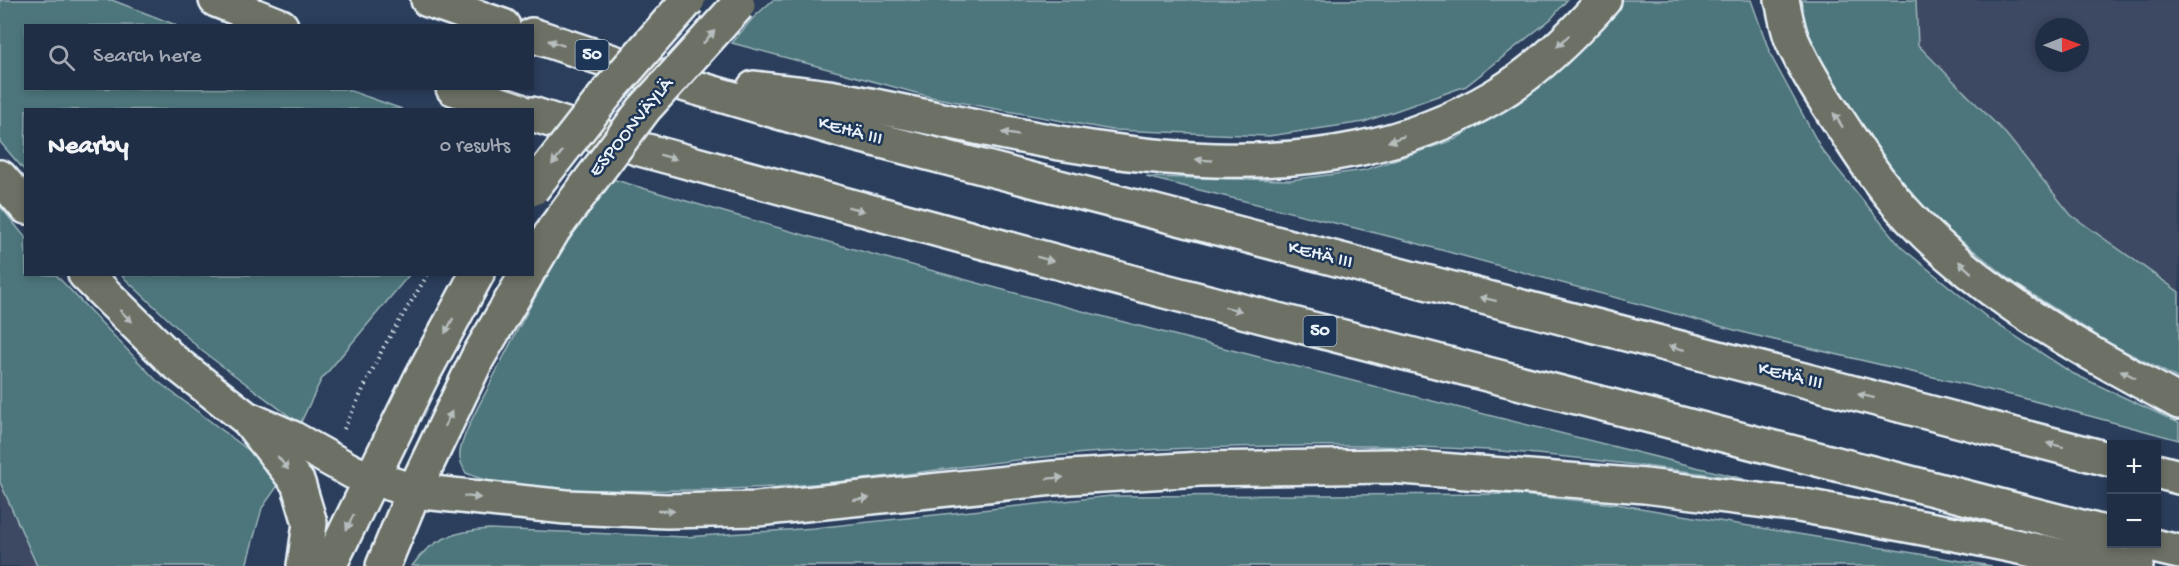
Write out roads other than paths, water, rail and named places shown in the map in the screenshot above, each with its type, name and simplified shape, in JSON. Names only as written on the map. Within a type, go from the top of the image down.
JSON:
[{"type":"main road","points":[[216,0],[276,24]]},
{"type":"main road","points":[[428,0],[497,24]]},
{"type":"main road","name":"ESPOONVÄYLÄ","points":[[534,186],[611,88],[688,0]]},
{"type":"main road","points":[[652,75],[838,99],[951,124],[1142,155],[1209,161],[1264,160],[1325,155],[1377,144],[1448,121],[1496,95],[1544,60],[1604,0]]},
{"type":"main road","points":[[1782,0],[1792,39],[1824,99],[1884,188],[1926,232],[1981,282],[2031,318],[2094,356],[2179,402]]},
{"type":"main road","name":"ESPOONVÄYLÄ","points":[[534,263],[554,229],[644,109],[741,2]]},
{"type":"main road","name":"KEHÄ III","points":[[534,36],[652,75],[847,132],[2107,459]]},
{"type":"main road","points":[[459,90],[512,108]]},
{"type":"main road","name":"50","points":[[534,115],[640,149],[1145,286],[2107,534]]},
{"type":"main road","points":[[0,177],[24,205]]},
{"type":"main road","points":[[87,276],[172,360],[246,418],[352,472],[414,491],[566,507],[667,511],[746,510],[1054,478],[1200,469],[1390,466],[1645,486],[1799,505],[2096,563],[2136,566]]},
{"type":"main road","points":[[329,566],[421,378],[476,276]]},
{"type":"main road","points":[[383,566],[414,491],[478,357],[526,276]]},
{"type":"main road","points":[[246,418],[298,483],[310,523],[304,566]]},
{"type":"main road","points":[[2161,472],[2179,477]]},
{"type":"main road","points":[[2161,547],[2179,552]]}]
